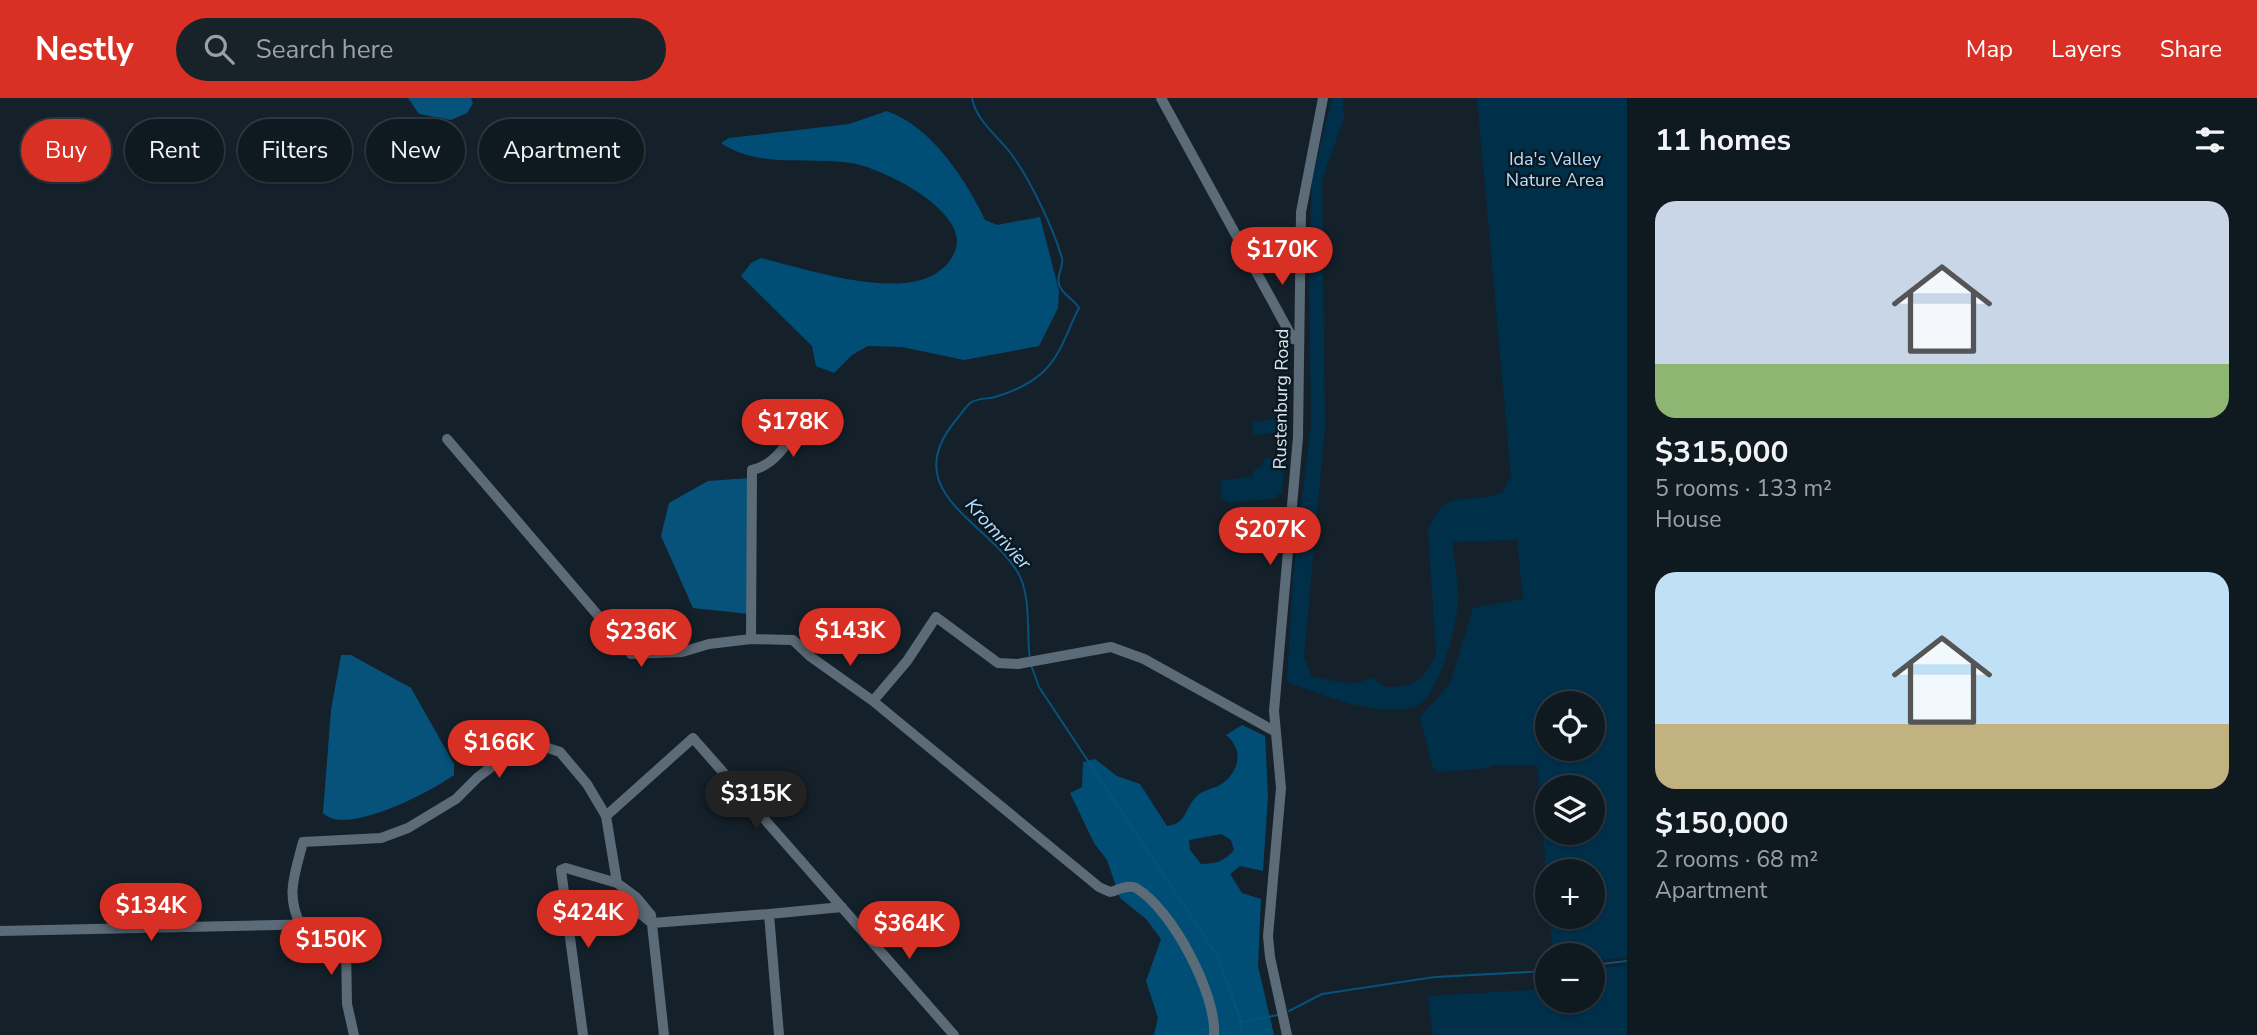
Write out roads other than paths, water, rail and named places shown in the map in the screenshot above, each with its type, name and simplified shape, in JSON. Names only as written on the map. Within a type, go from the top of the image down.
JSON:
[{"type":"street","points":[[1161,98],[1286,327],[1293,339],[1298,340]]},
{"type":"street","name":"Rustenburg Road","points":[[1287,1035],[1269,957],[1268,936],[1281,788],[1276,732],[1279,644],[1298,437],[1301,212],[1323,98]]},
{"type":"street","points":[[751,639],[752,470],[763,468],[791,439],[806,411]]},
{"type":"street","points":[[447,439],[631,654],[682,652],[709,643],[751,639],[793,640],[811,657],[873,701],[1100,887],[1110,892],[1128,886],[1136,888],[1168,920],[1188,950],[1208,993],[1214,1035]]},
{"type":"street","points":[[873,701],[907,661],[936,617],[998,663],[1018,664],[1111,647],[1144,659],[1276,732]]},
{"type":"street","points":[[606,816],[694,738],[954,1035]]},
{"type":"street","points":[[301,926],[290,898],[292,878],[303,842],[381,838],[408,828],[456,799],[478,777],[509,754],[545,747],[560,752],[587,784],[606,816],[617,883]]},
{"type":"street","points":[[583,1035],[561,870],[566,868],[617,883],[645,906],[652,923],[664,1035]]},
{"type":"street","points":[[566,898],[598,894],[621,898],[652,923],[842,907]]},
{"type":"street","points":[[769,914],[779,1035]]},
{"type":"street","points":[[0,931],[324,924],[339,929],[346,946],[346,1004],[354,1035]]},
{"type":"waterway","name":"Kromrivier","points":[[972,98],[978,114],[1012,155],[1034,191],[1062,258],[1058,278],[1060,288],[1079,308],[1057,355],[1041,374],[1016,389],[995,397],[975,400],[968,405],[940,445],[936,466],[941,486],[952,503],[1003,553],[1022,581],[1027,602],[1030,659]]},
{"type":"waterway","name":"Kromrivier","points":[[1031,665],[1039,687],[1218,957],[1241,1022],[1240,1035]]},
{"type":"waterway","points":[[1605,964],[1627,961]]},
{"type":"waterway","points":[[1289,1011],[1322,994],[1435,977],[1535,972]]},
{"type":"waterway","points":[[1242,1022],[1278,1015]]},
{"type":"park label","name":"Ida's Valley Nature Area","points":[[1555,169]]}]
